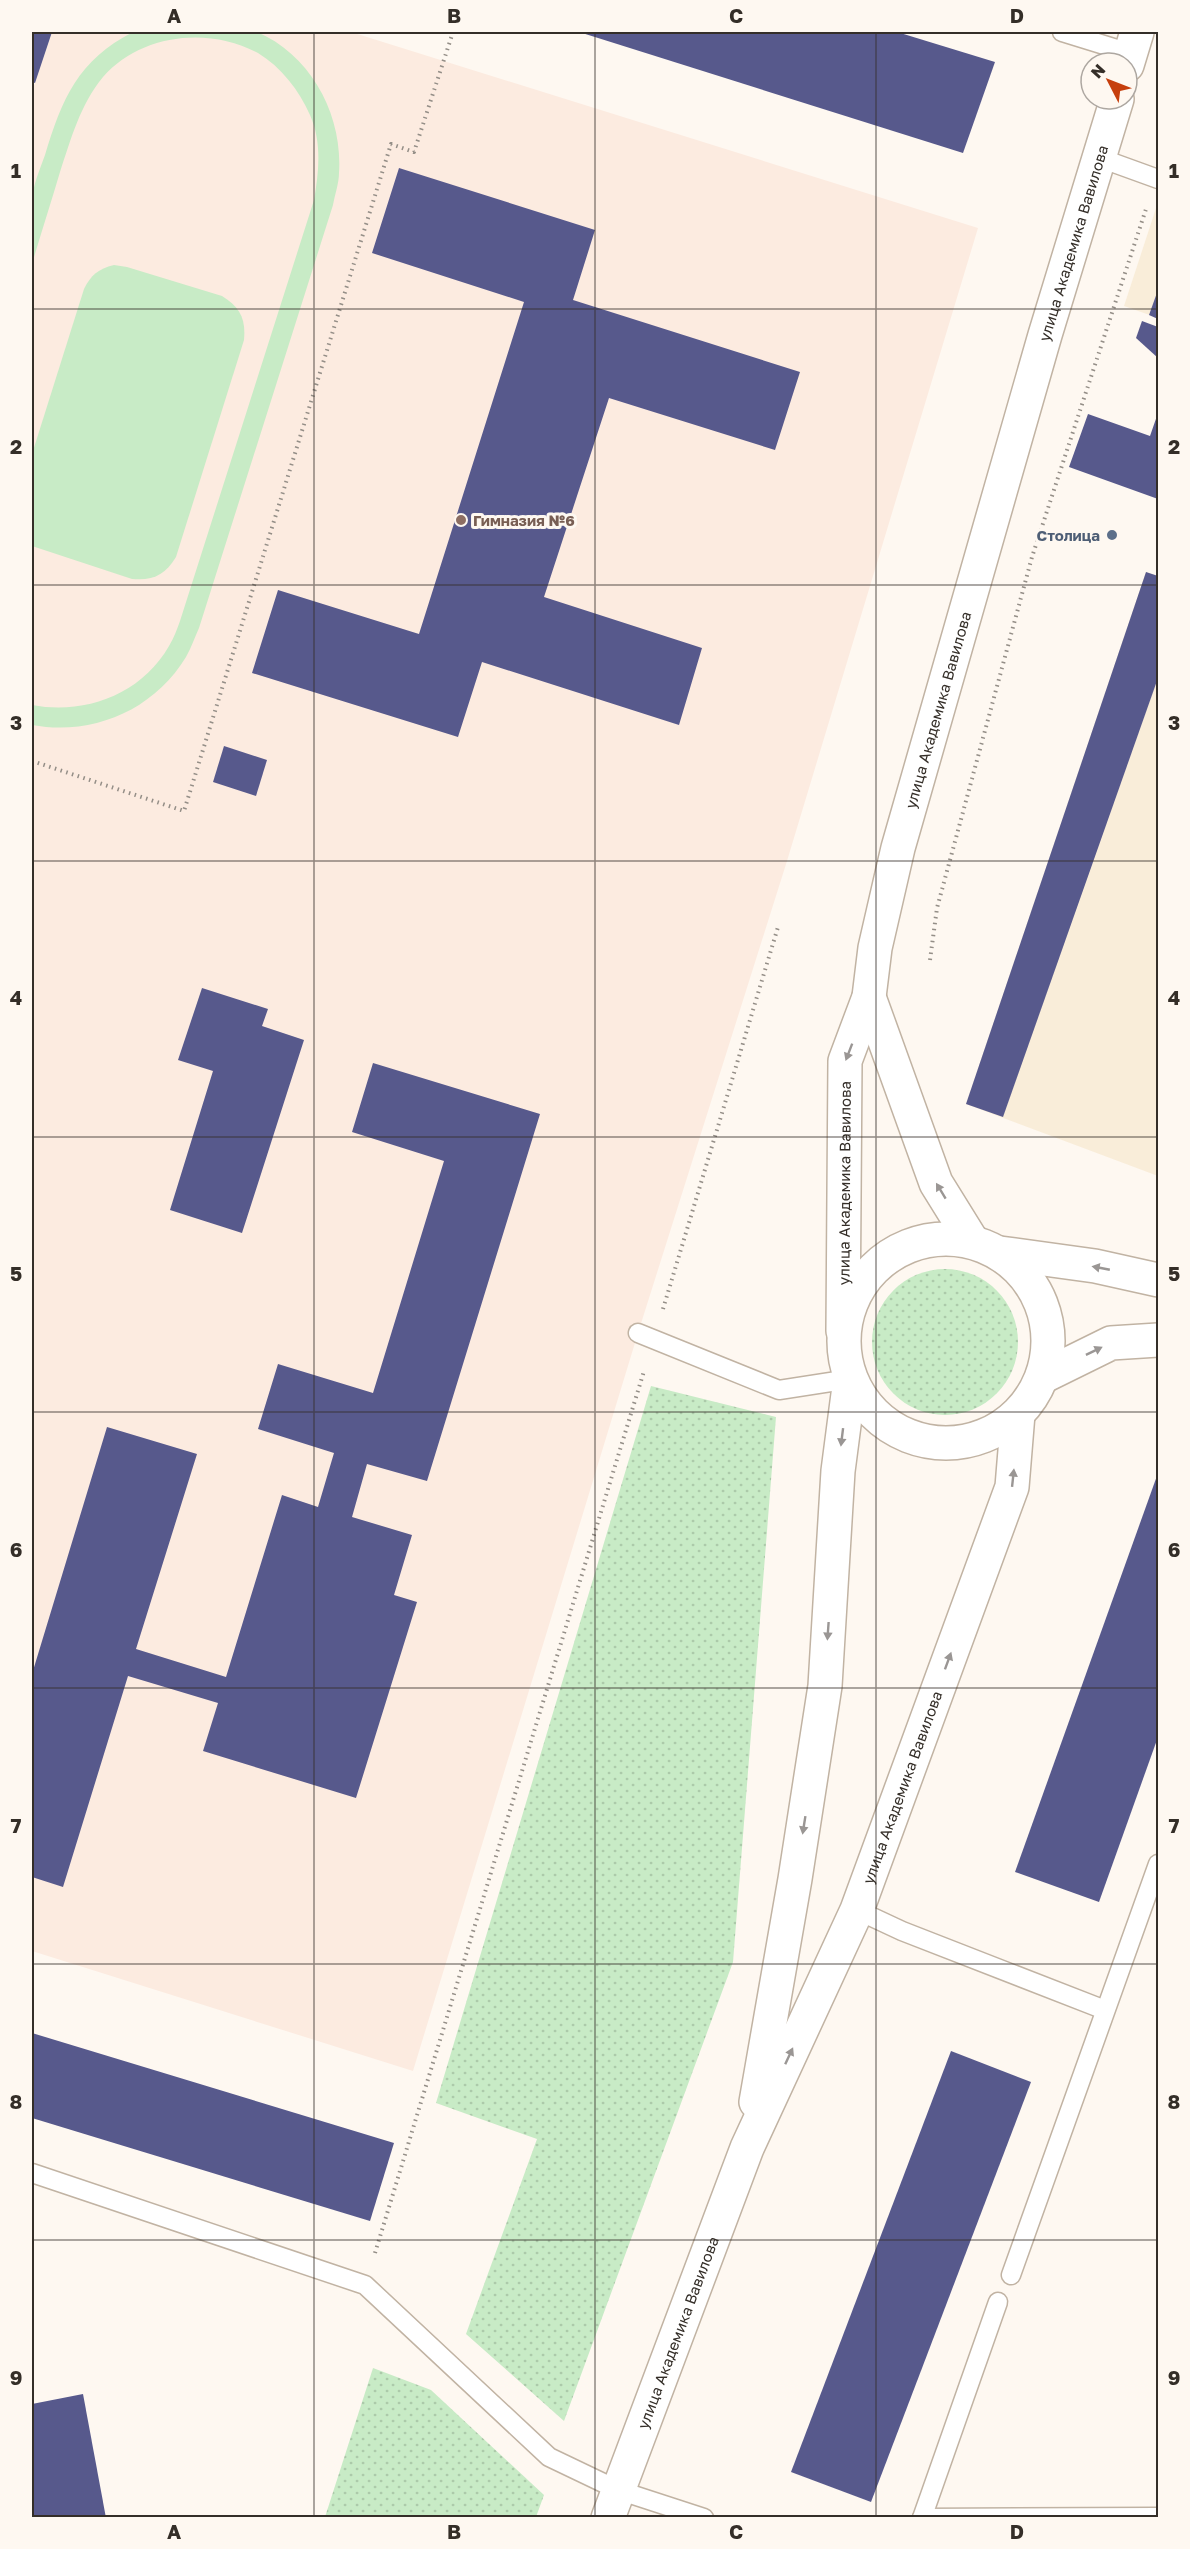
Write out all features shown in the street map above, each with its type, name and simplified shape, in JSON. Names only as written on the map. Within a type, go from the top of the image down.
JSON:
[{"type":"street","name":"улица Академика Вавилова","points":[[843,1331],[845,1061],[869,997],[875,948],[898,848],[1045,335],[1114,111]]},
{"type":"street","points":[[869,997],[936,1183],[986,1247],[1026,1277],[1043,1307],[1049,1342],[1042,1377],[1032,1397],[1018,1414],[994,1432],[967,1442],[939,1444],[910,1438],[885,1425],[864,1404],[850,1379],[844,1356],[843,1331],[852,1297],[873,1268],[902,1248],[936,1238],[986,1247],[1095,1266],[1158,1280]]},
{"type":"street","points":[[1042,1377],[1111,1343],[1158,1340]]},
{"type":"street","name":"улица Академика Вавилова","points":[[747,2148],[795,1879],[825,1686],[838,1471],[850,1379]]},
{"type":"street","name":"улица Академика Вавилова","points":[[613,2504],[747,2148],[857,1910],[1012,1487],[1018,1414]]},
{"type":"lane","points":[[1062,32],[1132,50]]},
{"type":"lane","points":[[1100,158],[1157,179]]},
{"type":"lane","points":[[646,1336],[779,1390],[850,1379]]},
{"type":"lane","points":[[1011,2275],[1158,1864]]},
{"type":"lane","points":[[857,1910],[902,1931],[1105,2010]]},
{"type":"lane","points":[[32,2173],[365,2285],[549,2457],[613,2504],[704,2517]]},
{"type":"lane","points":[[998,2302],[922,2517],[1158,2517]]},
{"type":"path","points":[[32,761],[184,811],[391,144],[414,152],[453,32]]},
{"type":"path","points":[[930,960],[937,908],[1032,557],[1157,179]]},
{"type":"path","points":[[365,2285],[646,1336],[778,927]]},
{"type":"shaded area","points":[[52,32],[351,32],[978,228],[787,861],[638,1333],[413,2071],[32,1951],[32,91]]},
{"type":"shaded area","points":[[1158,202],[1158,318],[1124,306]]},
{"type":"shaded area","points":[[1146,572],[1158,576],[1158,1176],[966,1104]]},
{"type":"green space","points":[[133,32],[257,32],[276,42],[308,71],[329,109],[339,151],[338,181],[333,205],[199,628],[186,657],[156,692],[139,705],[119,715],[98,723],[77,727],[32,725],[32,705],[71,707],[91,704],[127,689],[157,663],[171,643],[180,621],[316,189],[318,146],[314,125],[300,97],[274,65],[258,53],[218,39],[197,37],[155,43],[136,51],[118,63],[103,77],[88,99],[68,147],[32,264],[33,194],[58,116],[85,68],[114,43]]},
{"type":"green space","points":[[114,265],[222,296],[237,309],[244,326],[244,340],[176,557],[158,576],[146,579],[132,579],[32,546],[32,454],[84,289],[96,273]]},
{"type":"green space","points":[[945,1269],[973,1274],[997,1290],[1013,1314],[1018,1342],[1013,1370],[997,1394],[973,1410],[945,1415],[917,1410],[893,1394],[877,1370],[872,1342],[877,1314],[893,1290],[917,1274]]},
{"type":"green space","points":[[651,1386],[776,1417],[733,1962],[564,2421],[466,2334],[537,2139],[436,2103]]},
{"type":"green space","points":[[373,2368],[431,2390],[544,2495],[536,2517],[325,2517]]},
{"type":"building","points":[[32,32],[52,32],[35,83],[32,82]]},
{"type":"building","points":[[579,32],[897,32],[995,62],[963,153]]},
{"type":"building","points":[[399,168],[595,230],[573,300],[800,372],[775,450],[609,398],[544,597],[702,648],[679,725],[482,662],[458,737],[252,673],[278,590],[419,634],[524,302],[372,253]]},
{"type":"building","points":[[1158,290],[1158,319],[1149,315]]},
{"type":"building","points":[[1142,321],[1158,327],[1158,358],[1136,338]]},
{"type":"building","points":[[1158,413],[1158,499],[1069,467],[1088,414],[1150,436]]},
{"type":"building","points":[[1146,572],[1158,576],[1158,678],[1003,1117],[966,1104]]},
{"type":"building","points":[[224,746],[267,760],[256,796],[213,782]]},
{"type":"building","points":[[202,988],[268,1009],[262,1026],[304,1040],[242,1233],[170,1210],[213,1071],[178,1060]]},
{"type":"building","points":[[373,1063],[540,1114],[427,1481],[367,1464],[352,1517],[412,1535],[394,1595],[417,1602],[356,1798],[203,1751],[218,1703],[128,1676],[63,1887],[32,1877],[32,1674],[107,1427],[197,1454],[136,1649],[226,1677],[282,1495],[318,1507],[334,1453],[258,1429],[278,1364],[373,1393],[444,1161],[352,1132]]},
{"type":"building","points":[[1158,1473],[1158,1737],[1099,1902],[1015,1872]]},
{"type":"building","points":[[32,2033],[394,2143],[370,2221],[32,2118]]},
{"type":"building","points":[[951,2051],[1031,2082],[871,2502],[791,2472]]},
{"type":"building","points":[[83,2394],[106,2518],[32,2518],[32,2404]]},
{"type":"place","name":"Гимназия №6","points":[[461,520]]},
{"type":"place","name":"Столица","points":[[1112,535]]}]
